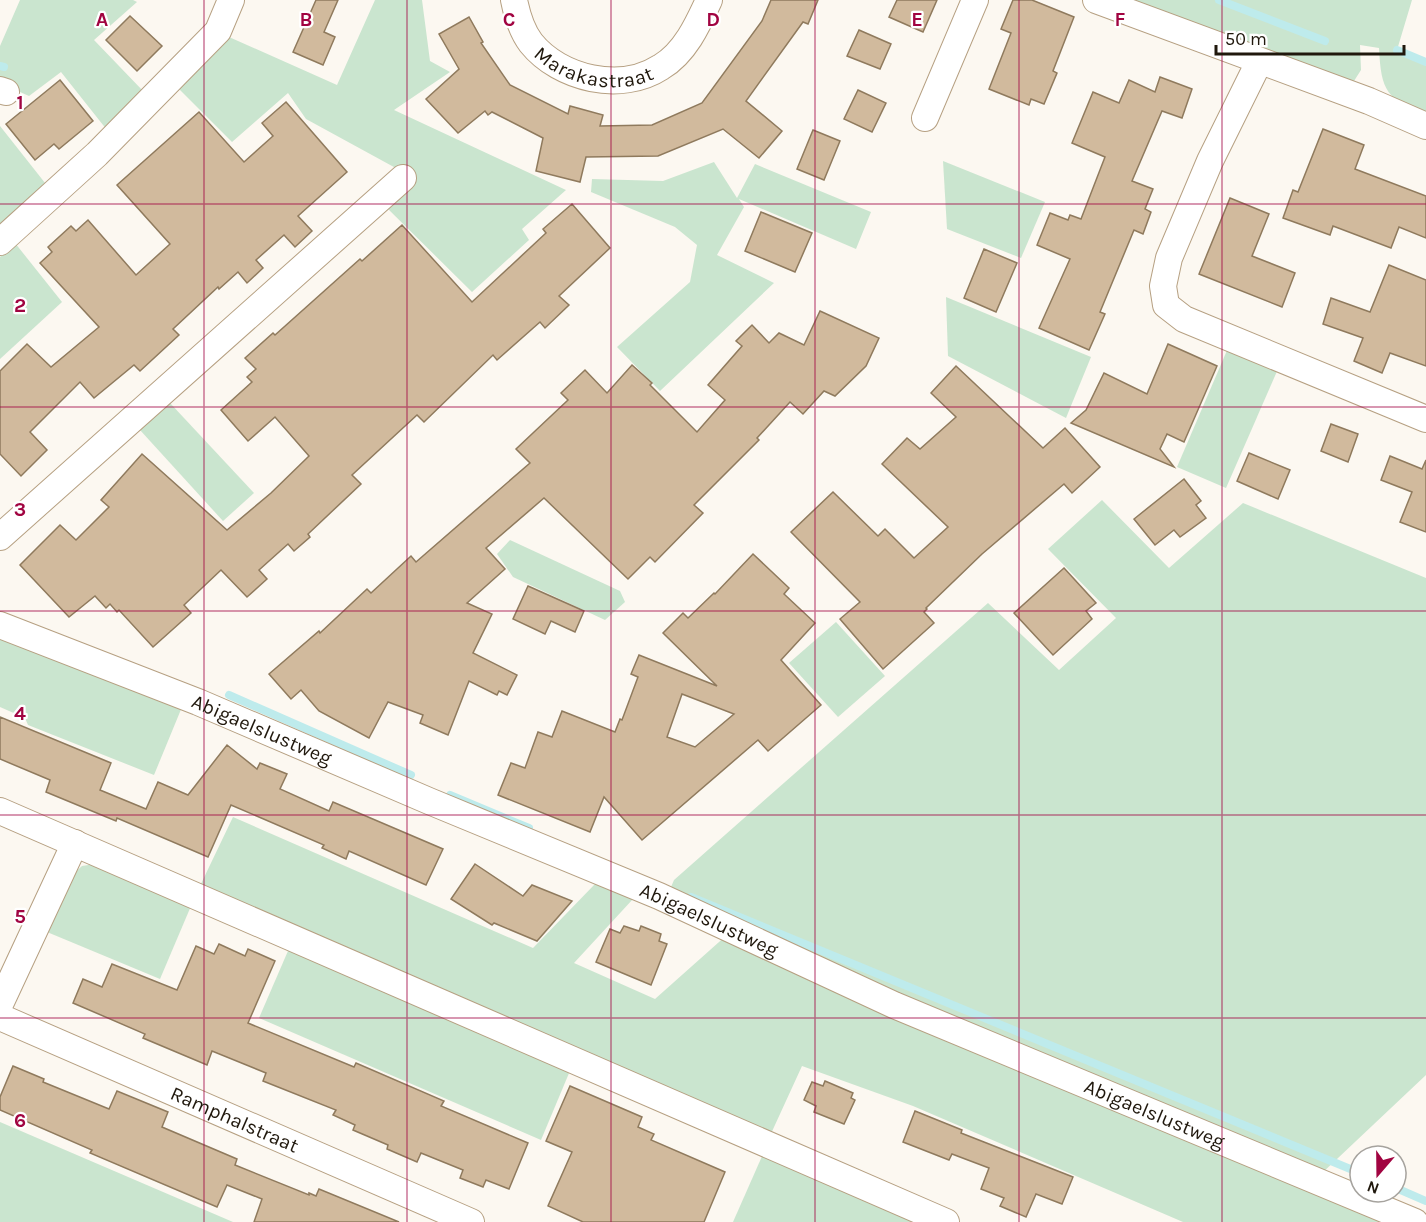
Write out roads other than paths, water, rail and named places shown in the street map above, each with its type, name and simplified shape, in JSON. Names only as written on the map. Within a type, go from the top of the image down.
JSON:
[{"type":"street","points":[[0,242],[97,154],[218,32],[231,0]]},
{"type":"street","name":"Marakastraat","points":[[514,0],[518,20],[530,42],[548,60],[572,73],[597,79],[620,81],[640,77],[662,67],[685,45],[709,0]]},
{"type":"street","points":[[925,118],[975,0]]},
{"type":"street","points":[[1096,0],[1369,101],[1426,126]]},
{"type":"street","points":[[1259,62],[1210,161],[1168,258],[1163,286],[1166,305],[1184,319],[1426,419]]},
{"type":"street","points":[[0,537],[403,178]]},
{"type":"street","name":"Abigaelslustweg","points":[[0,625],[198,702],[658,896],[894,1005],[1414,1222]]},
{"type":"street","points":[[0,811],[946,1222]]},
{"type":"street","points":[[0,1004],[75,843]]},
{"type":"street","name":"Ramphalstraat","points":[[0,1017],[471,1222]]},
{"type":"waterway","points":[[1219,0],[1325,41]]},
{"type":"waterway","points":[[1397,50],[1426,62]]},
{"type":"waterway","points":[[0,66],[4,67]]},
{"type":"waterway","points":[[229,695],[411,775]]},
{"type":"waterway","points":[[450,795],[529,828]]},
{"type":"waterway","points":[[691,897],[1348,1168]]},
{"type":"waterway","points":[[1408,1193],[1426,1201]]}]
